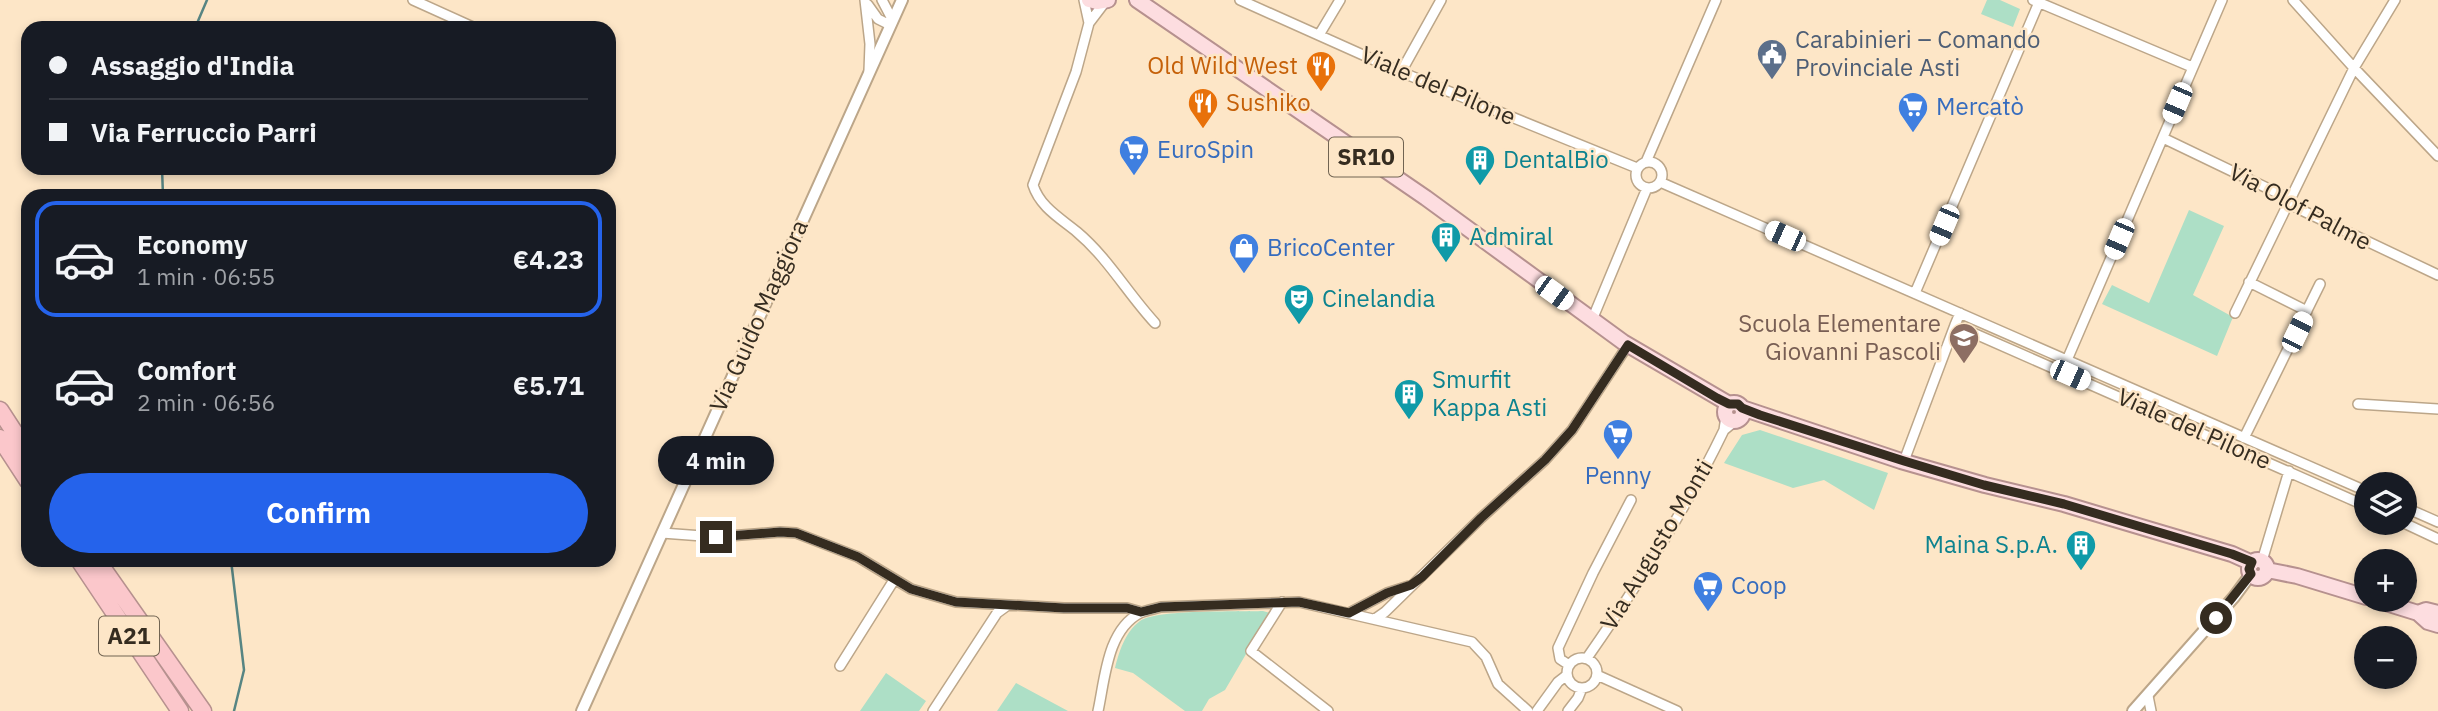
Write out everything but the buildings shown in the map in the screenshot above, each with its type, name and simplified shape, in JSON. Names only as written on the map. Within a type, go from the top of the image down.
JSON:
[{"type":"highway","points":[[0,410],[21,442]]},
{"type":"highway","points":[[0,438],[21,470]]},
{"type":"highway","name":"A21","points":[[84,567],[180,711]]},
{"type":"highway","name":"A21","points":[[102,567],[200,707]]},
{"type":"main road","points":[[1086,0],[1107,1]]},
{"type":"main road","name":"SR10","points":[[1137,0],[1426,198],[1592,320],[1730,413]]},
{"type":"main road","points":[[1730,413],[1760,415],[1904,461],[1984,485],[2064,504],[2232,554],[2258,567],[2354,593]]},
{"type":"main road","points":[[2418,613],[2426,610],[2438,613]]},
{"type":"main road","points":[[2415,612],[2428,622],[2438,625]]},
{"type":"street","points":[[413,0],[460,21]]},
{"type":"street","name":"Via Guido Maggiora","points":[[865,0],[878,19],[891,22]]},
{"type":"street","name":"Via Guido Maggiora","points":[[865,0],[870,44],[869,75]]},
{"type":"street","points":[[883,0],[891,22]]},
{"type":"street","name":"Via Guido Maggiora","points":[[582,711],[902,0]]},
{"type":"street","points":[[1086,0],[1089,23],[1076,72],[1033,185],[1044,206],[1080,234],[1096,251],[1154,323]]},
{"type":"street","name":"Viale del Pilone","points":[[1240,0],[1401,72],[1637,168]]},
{"type":"street","points":[[1319,35],[1340,0]]},
{"type":"street","points":[[1401,72],[1441,0]]},
{"type":"street","points":[[1646,162],[1658,166],[1662,174],[1660,182],[1654,187],[1647,188],[1637,180],[1637,168],[1646,162],[1716,0]]},
{"type":"street","points":[[2067,360],[2222,0]]},
{"type":"street","points":[[2292,0],[2438,156]]},
{"type":"street","points":[[2235,313],[2354,68],[2395,0]]},
{"type":"street","points":[[1089,23],[1107,1]]},
{"type":"street","points":[[1915,293],[2037,1],[2192,66]]},
{"type":"street","name":"Via Olof Palme","points":[[2163,138],[2290,199],[2297,208],[2438,275]]},
{"type":"street","name":"Viale del Pilone","points":[[1660,182],[2354,486]]},
{"type":"street","points":[[1592,320],[1647,188]]},
{"type":"street","points":[[2249,282],[2307,311]]},
{"type":"street","points":[[2244,438],[2320,284]]},
{"type":"street","points":[[1904,461],[1960,313]]},
{"type":"street","name":"Viale del Pilone","points":[[1955,326],[2354,501]]},
{"type":"street","points":[[1375,619],[1545,460],[1572,430],[1628,345]]},
{"type":"street","points":[[2358,404],[2438,409]]},
{"type":"street","name":"Via Augusto Monti","points":[[1587,658],[1632,595],[1668,536],[1730,413]]},
{"type":"street","points":[[2133,711],[2258,567],[2289,471]]},
{"type":"street","name":"Via Augusto Monti","points":[[1568,670],[1559,659],[1558,648],[1631,500]]},
{"type":"street","points":[[2417,513],[2438,522]]},
{"type":"street","points":[[2417,529],[2438,539]]},
{"type":"street","points":[[662,533],[716,537],[796,533],[865,560],[911,589],[956,602],[1127,608],[1141,612]]},
{"type":"street","points":[[840,666],[894,580]]},
{"type":"street","points":[[1349,613],[1387,593],[1411,585]]},
{"type":"street","points":[[1282,602],[1251,651],[1328,711]]},
{"type":"street","points":[[1098,711],[1113,644],[1122,628],[1141,612],[1161,607],[1299,602],[1472,642],[1486,657],[1498,684],[1528,711]]},
{"type":"street","points":[[933,711],[997,613],[1008,605]]},
{"type":"street","name":"Via Augusto Monti","points":[[1537,711],[1575,659],[1587,658],[1594,663],[1597,675]]},
{"type":"street","points":[[1568,670],[1572,684],[1582,688]]},
{"type":"street","points":[[1568,711],[1582,688],[1593,683],[1597,675],[1677,711]]},
{"type":"street","points":[[2148,696],[2151,711]]},
{"type":"green space","points":[[1987,0],[2000,0],[2020,9],[2013,27],[1981,14]]},
{"type":"green space","points":[[2189,210],[2224,226],[2193,295],[2233,317],[2217,356],[2102,304],[2112,285],[2149,303]]},
{"type":"green space","points":[[1760,430],[1888,473],[1874,510],[1824,480],[1793,488],[1724,463],[1742,435]]},
{"type":"green space","points":[[1218,611],[1270,613],[1225,690],[1209,699],[1202,711],[1185,711],[1133,673],[1115,668],[1130,631],[1140,621],[1149,617]]},
{"type":"green space","points":[[886,673],[926,701],[919,711],[860,711]]},
{"type":"green space","points":[[1016,683],[1068,711],[997,711]]},
{"type":"waterway","points":[[198,21],[207,0]]},
{"type":"waterway","points":[[162,175],[163,189]]},
{"type":"waterway","points":[[232,567],[244,670],[234,711]]},
{"type":"place","name":"Carabinieri – Comando Provinciale Asti","points":[[1772,81]]},
{"type":"place","name":"Old Wild West","points":[[1321,93]]},
{"type":"place","name":"Sushiko","points":[[1203,130]]},
{"type":"place","name":"Mercatò","points":[[1913,134]]},
{"type":"place","name":"EuroSpin","points":[[1134,177]]},
{"type":"place","name":"DentalBio","points":[[1480,187]]},
{"type":"place","name":"Admiral","points":[[1446,264]]},
{"type":"place","name":"BricoCenter","points":[[1244,275]]},
{"type":"place","name":"Cinelandia","points":[[1299,326]]},
{"type":"place","name":"Scuola Elementare Giovanni Pascoli","points":[[1964,365]]},
{"type":"place","name":"Smurfit Kappa Asti","points":[[1409,421]]},
{"type":"place","name":"Penny","points":[[1618,461]]},
{"type":"place","name":"Maina S.p.A.","points":[[2081,572]]},
{"type":"place","name":"Coop","points":[[1708,613]]},
{"type":"route","points":[[716,537],[796,533],[858,557],[911,589],[956,602],[1064,608],[1127,608],[1141,612],[1161,607],[1299,602],[1349,613],[1387,593],[1411,585],[1422,577],[1545,460],[1572,430],[1628,345],[1717,398],[1729,404],[1738,404],[1760,415],[1984,485],[2064,504],[2252,562],[2249,569],[2251,574],[2216,618]]}]
